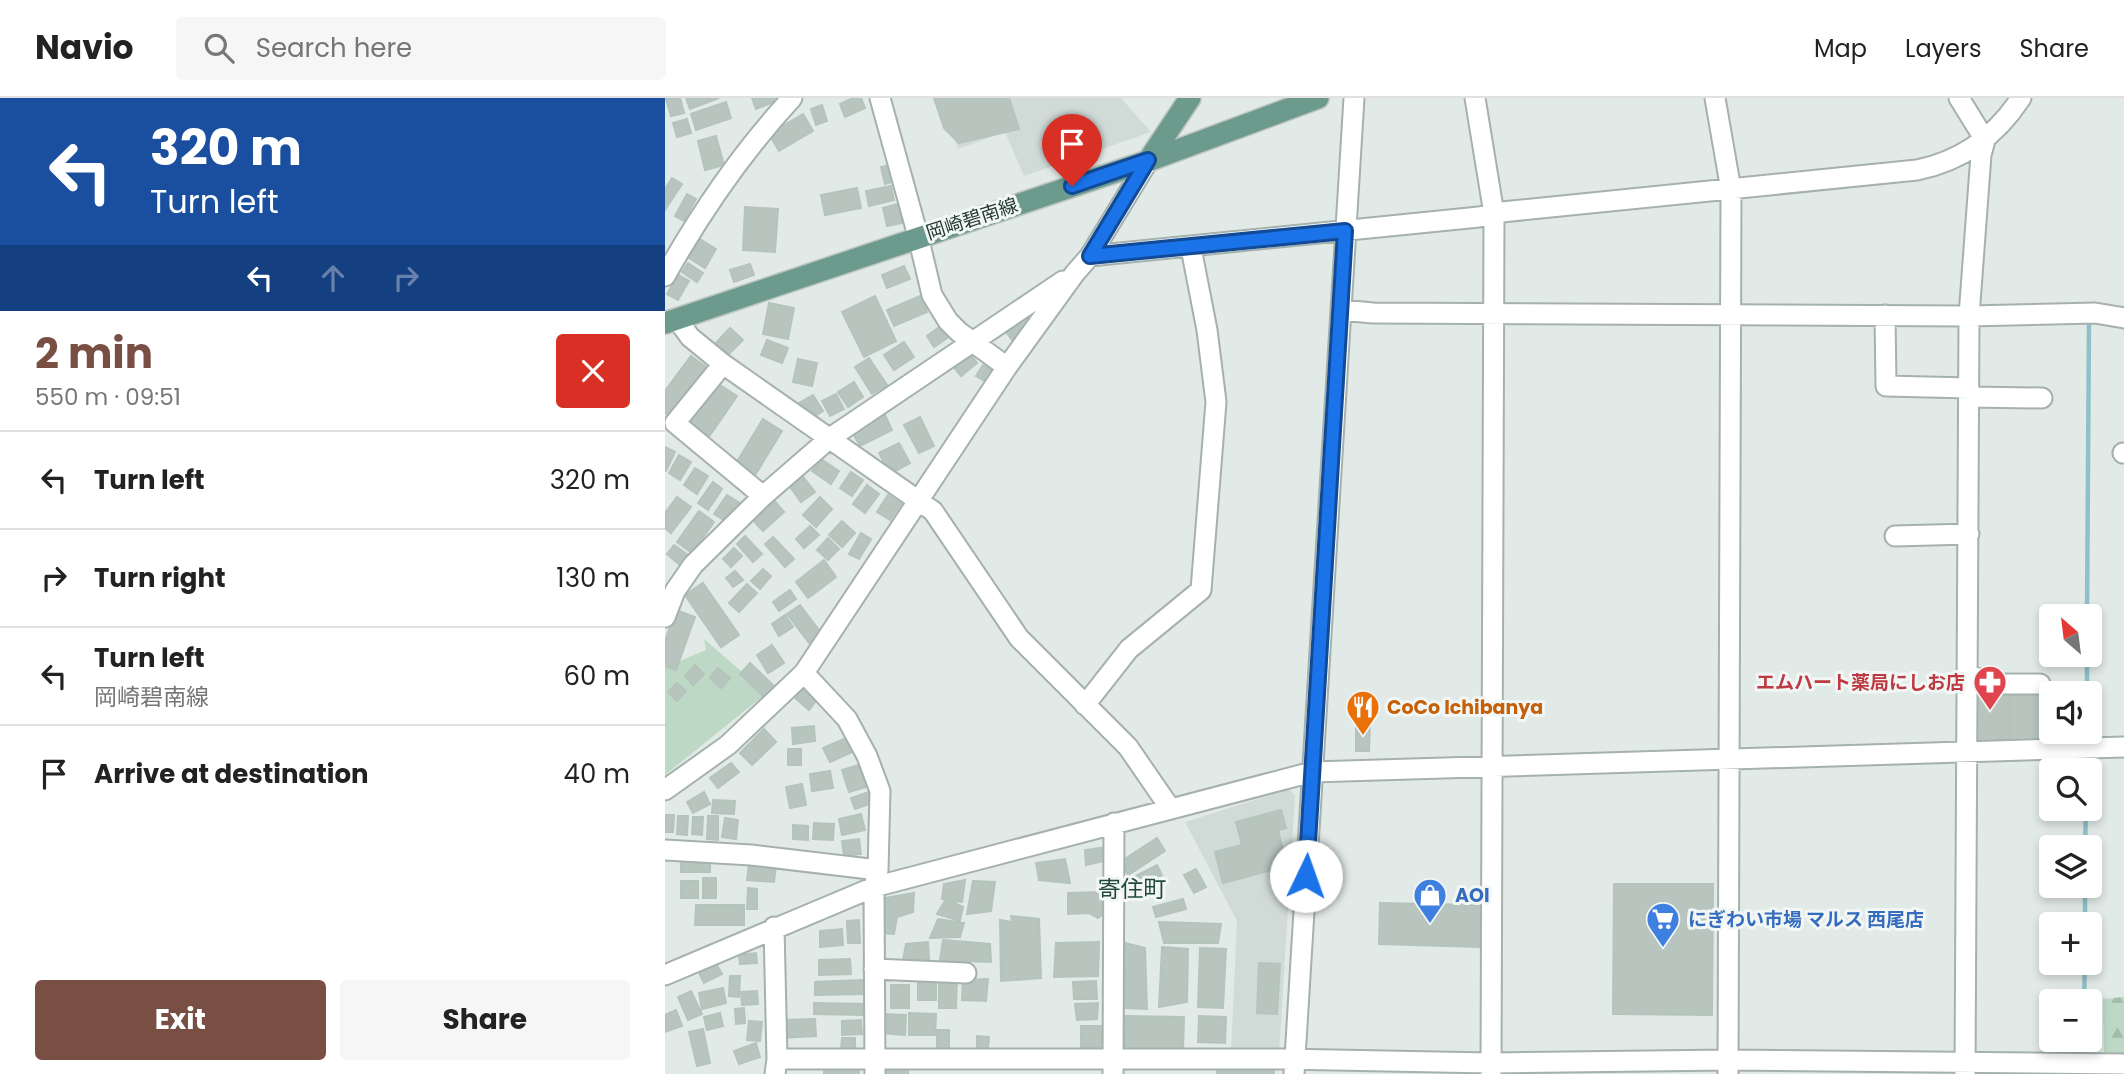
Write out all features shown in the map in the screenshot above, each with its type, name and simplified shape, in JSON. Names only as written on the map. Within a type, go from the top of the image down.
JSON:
[{"type":"main road","points":[[1148,160],[1190,98]]},
{"type":"main road","name":"岡崎碧南線","points":[[671,321],[1148,160],[1318,98]]},
{"type":"street","points":[[665,276],[705,207],[758,137],[792,98]]},
{"type":"street","points":[[880,98],[932,295],[948,321],[1007,367]]},
{"type":"street","points":[[1294,1067],[1354,98]]},
{"type":"street","points":[[1475,98],[1494,214],[1491,1068]]},
{"type":"street","points":[[1715,98],[1731,190],[1728,1067]]},
{"type":"street","points":[[1959,98],[1985,140],[1981,155],[1969,316],[1966,1067]]},
{"type":"street","points":[[1090,256],[1479,218],[1494,214],[1930,168],[1943,165],[1985,140],[2001,125],[2021,98]]},
{"type":"street","points":[[665,790],[728,745],[804,673],[1007,367],[1090,256],[1148,160]]},
{"type":"street","points":[[1085,705],[1129,649],[1201,590],[1216,402],[1207,330],[1191,248]]},
{"type":"street","points":[[665,617],[675,591],[693,565],[763,496],[829,438],[1075,273]]},
{"type":"street","points":[[1341,310],[1373,313],[1969,316],[2095,313],[2124,318]]},
{"type":"street","points":[[1885,314],[1886,386],[2042,398]]},
{"type":"street","points":[[671,321],[723,364],[933,511],[1019,638],[1128,747],[1170,808]]},
{"type":"street","points":[[723,364],[675,423],[763,496]]},
{"type":"street","points":[[1895,536],[1969,534]]},
{"type":"street","points":[[804,673],[847,719],[867,757],[880,791],[874,969],[875,1066]]},
{"type":"street","points":[[1969,675],[1993,684],[2039,684]]},
{"type":"street","points":[[665,975],[876,878],[1114,823],[1312,772],[2124,747]]},
{"type":"street","points":[[1113,1067],[1114,823]]},
{"type":"street","points":[[665,850],[751,855],[876,878]]},
{"type":"street","points":[[774,927],[776,1066],[1491,1068],[2124,1064]]},
{"type":"street","points":[[874,969],[967,973]]},
{"type":"shaded area","points":[[939,98],[1121,98],[1151,132],[1024,176],[1005,132],[958,149]]},
{"type":"shaded area","points":[[1289,789],[1295,796],[1279,1053],[1231,1053],[1237,921],[1185,822]]},
{"type":"green space","points":[[704,639],[742,672],[763,696],[665,775],[665,667],[706,650]]},
{"type":"green space","points":[[2124,997],[2124,1062],[2104,1062],[2103,999]]},
{"type":"building","points":[[680,98],[684,113],[671,116],[666,99]]},
{"type":"building","points":[[686,98],[719,98],[690,109]]},
{"type":"building","points":[[752,98],[780,98],[781,99],[756,109]]},
{"type":"building","points":[[853,98],[861,98],[865,108],[845,117],[840,104]]},
{"type":"building","points":[[934,98],[1009,98],[1019,129],[959,143],[944,128]]},
{"type":"building","points":[[726,102],[731,118],[696,130],[691,114]]},
{"type":"building","points":[[822,105],[827,121],[816,125],[811,109]]},
{"type":"building","points":[[803,114],[813,131],[779,151],[769,134]]},
{"type":"building","points":[[687,119],[691,133],[677,137],[673,123]]},
{"type":"building","points":[[716,136],[724,165],[705,170],[698,141]]},
{"type":"building","points":[[891,165],[895,181],[885,184],[881,167]]},
{"type":"building","points":[[672,178],[682,184],[665,210],[665,189]]},
{"type":"building","points":[[891,186],[894,200],[869,206],[866,191]]},
{"type":"building","points":[[857,188],[861,208],[825,215],[821,195]]},
{"type":"building","points":[[687,194],[696,199],[684,221],[675,216]]},
{"type":"building","points":[[898,204],[902,223],[887,226],[883,208]]},
{"type":"building","points":[[745,207],[778,209],[775,252],[743,250]]},
{"type":"building","points":[[700,239],[716,249],[705,268],[689,258]]},
{"type":"building","points":[[688,263],[703,273],[697,282],[682,272]]},
{"type":"building","points":[[750,264],[754,275],[734,282],[730,270]]},
{"type":"building","points":[[904,266],[910,279],[887,288],[882,275]]},
{"type":"building","points":[[678,275],[689,281],[678,300],[667,294]]},
{"type":"building","points":[[875,296],[896,341],[864,357],[842,312]]},
{"type":"building","points":[[920,296],[927,312],[894,326],[887,310]]},
{"type":"building","points":[[769,303],[794,308],[788,339],[763,334]]},
{"type":"building","points":[[1037,303],[1039,312],[1013,341],[1003,328]]},
{"type":"building","points":[[942,325],[950,336],[934,347],[927,336]]},
{"type":"building","points":[[730,328],[743,340],[726,357],[713,346]]},
{"type":"building","points":[[767,340],[788,348],[782,363],[761,355]]},
{"type":"building","points":[[904,342],[914,357],[894,370],[884,355]]},
{"type":"building","points":[[968,351],[977,363],[961,376],[951,364]]},
{"type":"building","points":[[691,356],[706,367],[670,417],[665,413],[665,391]]},
{"type":"building","points":[[869,358],[887,385],[872,394],[855,367]]},
{"type":"building","points":[[798,359],[817,363],[812,386],[793,382]]},
{"type":"building","points":[[983,365],[993,371],[986,382],[976,376]]},
{"type":"building","points":[[854,382],[863,397],[848,407],[838,392]]},
{"type":"building","points":[[717,383],[737,396],[706,441],[687,427]]},
{"type":"building","points":[[836,394],[844,409],[830,416],[822,401]]},
{"type":"building","points":[[813,395],[823,411],[809,420],[799,403]]},
{"type":"building","points":[[884,413],[892,430],[860,446],[851,430]]},
{"type":"building","points":[[920,417],[934,446],[919,453],[904,425]]},
{"type":"building","points":[[763,419],[782,431],[754,477],[735,465]]},
{"type":"building","points":[[899,443],[910,463],[890,474],[879,453]]},
{"type":"building","points":[[665,447],[675,452],[666,471],[665,471]]},
{"type":"building","points":[[679,455],[691,462],[680,480],[669,473]]},
{"type":"building","points":[[821,459],[839,471],[831,484],[812,471]]},
{"type":"building","points":[[695,468],[708,476],[697,494],[684,485]]},
{"type":"building","points":[[851,472],[863,480],[852,496],[840,488]]},
{"type":"building","points":[[801,474],[815,492],[801,502],[788,484]]},
{"type":"building","points":[[713,482],[722,489],[708,510],[698,503]]},
{"type":"building","points":[[867,485],[879,494],[865,513],[853,504]]},
{"type":"building","points":[[727,495],[740,503],[727,522],[714,514]]},
{"type":"building","points":[[888,495],[901,504],[890,520],[877,512]]},
{"type":"building","points":[[677,497],[691,507],[671,533],[665,528],[665,513]]},
{"type":"building","points":[[820,497],[832,509],[816,527],[803,515]]},
{"type":"building","points":[[773,499],[784,512],[763,531],[751,518]]},
{"type":"building","points":[[699,511],[714,522],[692,553],[677,542]]},
{"type":"building","points":[[842,521],[855,533],[842,547],[829,535]]},
{"type":"building","points":[[810,526],[819,535],[804,548],[796,539]]},
{"type":"building","points":[[861,533],[871,539],[859,559],[849,554]]},
{"type":"building","points":[[745,536],[762,554],[753,562],[737,544]]},
{"type":"building","points":[[773,537],[794,559],[785,567],[765,544]]},
{"type":"building","points":[[828,538],[839,549],[828,560],[817,550]]},
{"type":"building","points":[[674,545],[688,555],[680,565],[667,554]]},
{"type":"building","points":[[734,548],[742,556],[731,567],[723,559]]},
{"type":"building","points":[[824,560],[836,577],[808,598],[796,582]]},
{"type":"building","points":[[763,569],[771,576],[760,589],[751,581]]},
{"type":"building","points":[[735,571],[743,580],[733,587],[726,578]]},
{"type":"building","points":[[703,583],[739,635],[721,647],[685,595]]},
{"type":"building","points":[[747,584],[757,593],[739,612],[729,603]]},
{"type":"building","points":[[790,590],[796,599],[779,611],[773,602]]},
{"type":"building","points":[[800,605],[822,634],[809,643],[787,614]]},
{"type":"building","points":[[676,610],[695,617],[676,670],[665,666],[665,641]]},
{"type":"building","points":[[785,615],[793,627],[779,636],[772,624]]},
{"type":"building","points":[[772,645],[784,663],[768,673],[757,655]]},
{"type":"building","points":[[750,663],[774,686],[764,697],[740,674]]},
{"type":"building","points":[[695,665],[704,674],[693,685],[685,676]]},
{"type":"building","points":[[718,668],[730,678],[721,688],[710,678]]},
{"type":"building","points":[[677,683],[686,691],[677,701],[668,692]]},
{"type":"building","points":[[806,686],[819,697],[809,710],[795,698]]},
{"type":"building","points":[[2010,686],[2039,686],[2039,741],[2009,742]]},
{"type":"building","name":"エムハート薬局にしお店","points":[[2010,686],[2009,742],[1973,743],[1970,687]]},
{"type":"building","name":"CoCo Ichibanya","points":[[1356,723],[1370,723],[1369,751],[1356,751]]},
{"type":"building","points":[[814,726],[815,741],[793,744],[792,728]]},
{"type":"building","points":[[764,729],[776,742],[752,765],[740,753]]},
{"type":"building","points":[[853,735],[859,749],[830,762],[823,748]]},
{"type":"building","points":[[788,749],[801,749],[801,765],[788,765]]},
{"type":"building","points":[[731,763],[739,772],[718,788],[710,778]]},
{"type":"building","points":[[862,764],[869,786],[849,792],[842,770]]},
{"type":"building","points":[[830,771],[833,788],[812,791],[810,774]]},
{"type":"building","points":[[802,784],[806,805],[790,808],[786,787]]},
{"type":"building","points":[[704,792],[710,804],[693,813],[687,802]]},
{"type":"building","points":[[869,792],[873,803],[855,809],[851,798]]},
{"type":"building","points":[[713,800],[735,801],[734,814],[712,813]]},
{"type":"building","points":[[1281,810],[1286,828],[1278,830],[1287,866],[1223,883],[1215,852],[1242,845],[1236,822]]},
{"type":"building","points":[[861,814],[865,830],[842,835],[839,819]]},
{"type":"building","points":[[665,815],[674,815],[673,832],[665,832]]},
{"type":"building","points":[[678,816],[688,816],[687,835],[677,834]]},
{"type":"building","points":[[708,816],[718,816],[718,840],[707,839]]},
{"type":"building","points":[[693,817],[703,817],[702,835],[692,834]]},
{"type":"building","points":[[725,818],[738,820],[736,839],[722,837]]},
{"type":"building","points":[[814,823],[834,824],[833,840],[813,839]]},
{"type":"building","points":[[793,825],[808,826],[808,840],[793,839]]},
{"type":"building","points":[[1157,838],[1165,851],[1128,875],[1120,862]]},
{"type":"building","points":[[859,839],[861,854],[844,856],[842,841]]},
{"type":"building","points":[[1107,847],[1104,861],[1086,865],[1085,850]]},
{"type":"building","points":[[681,859],[710,859],[710,872],[681,872]]},
{"type":"building","points":[[1065,859],[1070,883],[1039,880],[1036,863]]},
{"type":"building","points":[[749,864],[776,866],[774,882],[747,880]]},
{"type":"building","points":[[1157,865],[1162,875],[1152,880],[1156,887],[1143,894],[1134,877]]},
{"type":"building","points":[[1196,869],[1206,887],[1194,893],[1184,875]]},
{"type":"building","points":[[703,878],[716,878],[716,898],[703,898]]},
{"type":"building","points":[[965,880],[962,902],[942,899],[944,884]]},
{"type":"building","points":[[681,881],[698,881],[698,898],[681,898]]},
{"type":"building","points":[[973,881],[995,882],[991,911],[967,914]]},
{"type":"building","name":"にぎわい市場 マルス 西尾店","points":[[1614,884],[1713,884],[1712,1015],[1613,1014]]},
{"type":"building","points":[[748,888],[757,889],[757,909],[747,909]]},
{"type":"building","points":[[1104,892],[1107,911],[1098,918],[1089,913],[1068,914],[1068,893]]},
{"type":"building","points":[[914,893],[913,912],[897,917],[894,934],[880,933],[879,899]]},
{"type":"building","points":[[946,899],[963,907],[960,921],[937,914]]},
{"type":"building","points":[[1183,899],[1186,909],[1156,917],[1153,907]]},
{"type":"building","name":"AOI","points":[[1380,903],[1481,905],[1480,947],[1379,944]]},
{"type":"building","points":[[696,905],[744,905],[744,925],[695,925]]},
{"type":"building","points":[[1011,916],[1039,919],[1041,978],[1001,981],[1000,920],[1012,922]]},
{"type":"building","points":[[938,919],[964,923],[960,937],[930,938]]},
{"type":"building","points":[[859,920],[860,943],[848,943],[847,921]]},
{"type":"building","points":[[1159,922],[1221,924],[1218,943],[1164,943]]},
{"type":"building","points":[[842,929],[843,945],[820,947],[820,931]]},
{"type":"building","points":[[943,940],[990,944],[991,962],[940,960]]},
{"type":"building","points":[[928,942],[929,959],[903,960],[906,944]]},
{"type":"building","points":[[1099,942],[1098,976],[1054,977],[1056,943]]},
{"type":"building","points":[[1125,943],[1145,948],[1147,1009],[1125,1008]]},
{"type":"building","points":[[1162,947],[1188,949],[1187,1002],[1159,1007]]},
{"type":"building","points":[[1200,948],[1226,949],[1223,1008],[1198,1007]]},
{"type":"building","points":[[756,953],[757,963],[740,964],[739,955]]},
{"type":"building","points":[[850,959],[851,974],[819,975],[819,960]]},
{"type":"building","points":[[1259,963],[1280,964],[1277,1014],[1257,1013]]},
{"type":"building","points":[[717,965],[722,974],[704,983],[699,973]]},
{"type":"building","points":[[730,976],[740,976],[739,997],[729,996]]},
{"type":"building","points":[[918,978],[936,978],[936,1000],[918,1000]]},
{"type":"building","points":[[939,979],[957,979],[956,1008],[939,1008]]},
{"type":"building","points":[[988,979],[986,1001],[962,1000],[963,980]]},
{"type":"building","points":[[863,980],[864,994],[815,995],[815,982]]},
{"type":"building","points":[[1096,981],[1097,999],[1074,999],[1073,982]]},
{"type":"building","points":[[891,985],[909,985],[909,1008],[891,1008]]},
{"type":"building","points":[[723,988],[726,1003],[702,1009],[699,993]]},
{"type":"building","points":[[691,991],[702,1014],[688,1020],[678,997]]},
{"type":"building","points":[[757,991],[758,1004],[742,1005],[741,992]]},
{"type":"building","points":[[814,1003],[865,1004],[864,1015],[814,1014]]},
{"type":"building","points":[[1098,1003],[1097,1019],[1077,1020],[1075,1004]]},
{"type":"building","points":[[744,1008],[745,1023],[736,1024],[735,1009]]},
{"type":"building","points":[[676,1010],[682,1026],[665,1032],[665,1015]]},
{"type":"building","points":[[720,1013],[723,1026],[707,1030],[704,1017]]},
{"type":"building","points":[[909,1013],[936,1014],[935,1035],[909,1035]]},
{"type":"building","points":[[882,1014],[906,1015],[905,1035],[881,1033]]},
{"type":"building","points":[[1125,1016],[1184,1017],[1183,1051],[1124,1049]]},
{"type":"building","points":[[1199,1016],[1226,1017],[1225,1043],[1198,1042]]},
{"type":"building","points":[[815,1019],[816,1036],[781,1038],[780,1020]]},
{"type":"building","points":[[861,1020],[862,1034],[842,1035],[842,1021]]},
{"type":"building","points":[[749,1021],[762,1022],[760,1041],[747,1040]]},
{"type":"building","points":[[1081,1026],[1103,1026],[1102,1047],[1081,1047]]},
{"type":"building","points":[[703,1029],[710,1063],[697,1066],[689,1032]]},
{"type":"building","points":[[937,1030],[949,1030],[949,1051],[937,1051]]},
{"type":"building","points":[[977,1036],[989,1037],[988,1049],[977,1049]]},
{"type":"building","points":[[842,1038],[855,1038],[855,1050],[841,1050]]},
{"type":"building","points":[[756,1043],[760,1057],[739,1064],[734,1051]]},
{"type":"building","points":[[881,1066],[908,1066],[908,1074],[881,1074]]},
{"type":"building","points":[[859,1069],[859,1074],[824,1074],[824,1070]]},
{"type":"building","points":[[1217,1069],[1274,1069],[1274,1074],[1217,1074]]},
{"type":"waterway","points":[[2087,604],[2089,320]]},
{"type":"waterway","points":[[2087,667],[2087,681]]},
{"type":"waterway","points":[[2085,835],[2086,821]]},
{"type":"waterway","points":[[2085,898],[2085,912]]},
{"type":"waterway","points":[[2084,989],[2085,975]]},
{"type":"place","name":"エムハート薬局にしお店","points":[[1990,712]]},
{"type":"place","name":"CoCo Ichibanya","points":[[1363,737]]},
{"type":"place","name":"AOI","points":[[1430,925]]},
{"type":"place","name":"にぎわい市場 マルス 西尾店","points":[[1663,949]]},
{"type":"district","name":"寄住町","points":[[1132,889]]},
{"type":"route","points":[[1072,186],[1148,160],[1090,256],[1345,231],[1306,876]]}]
